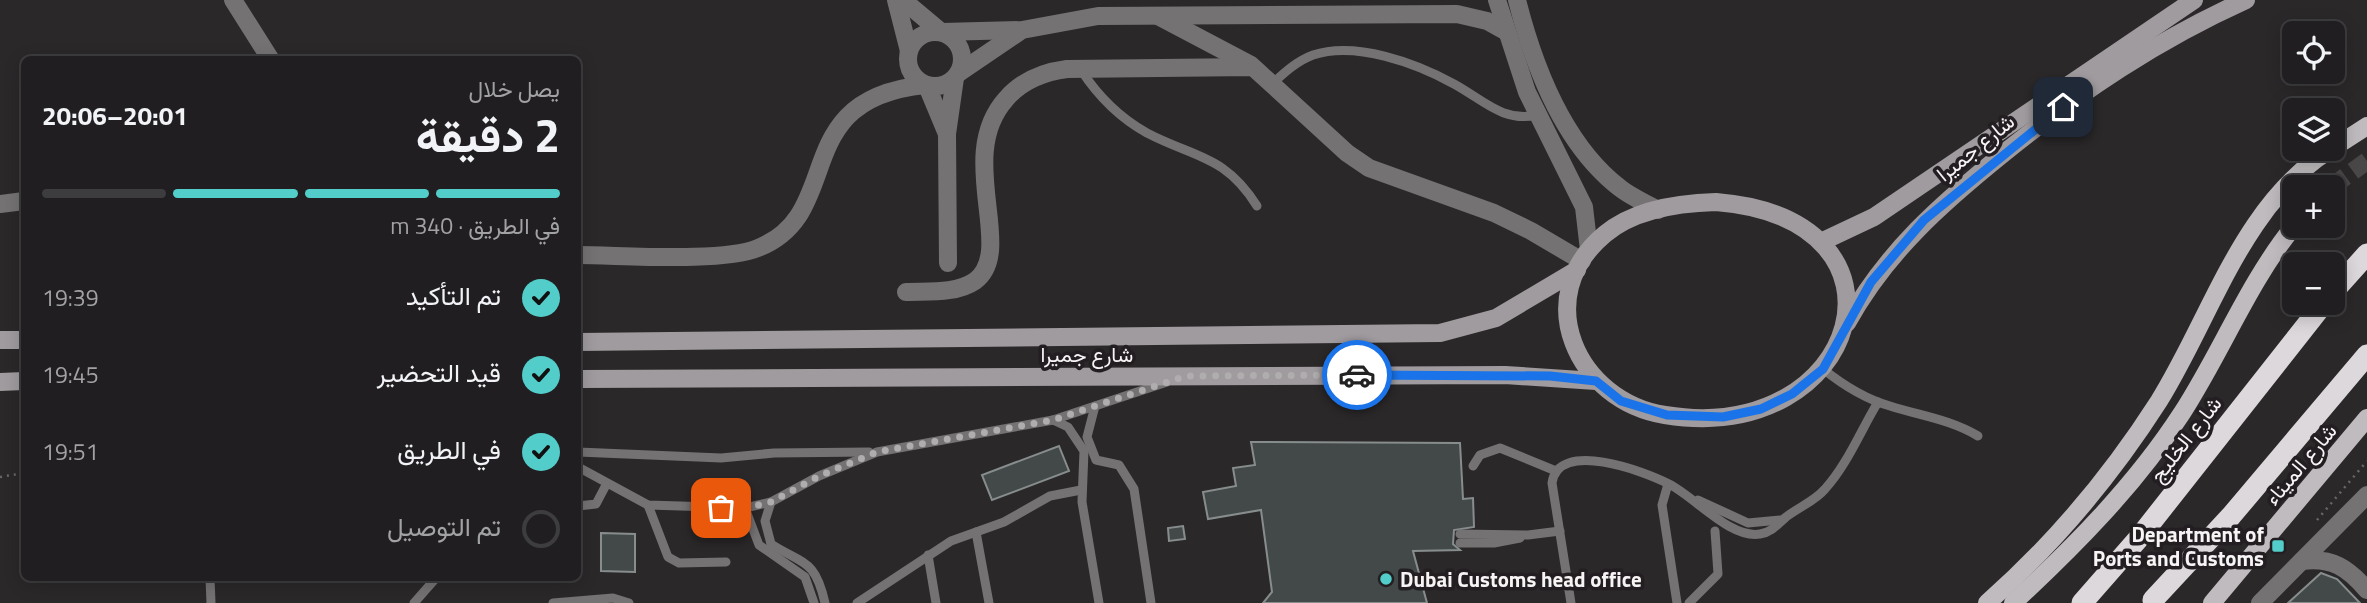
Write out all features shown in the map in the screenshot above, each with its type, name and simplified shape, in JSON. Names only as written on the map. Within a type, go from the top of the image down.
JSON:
[{"type":"highway","points":[[2345,279],[2367,254]]},
{"type":"highway","name":"شارع الخليج","points":[[2082,603],[2137,539],[2314,315]]},
{"type":"highway","points":[[2151,602],[2367,355]]},
{"type":"main road","points":[[2345,140],[2367,126]]},
{"type":"main road","points":[[1987,603],[2065,526],[2115,465],[2180,366],[2255,226],[2295,177],[2315,161]]},
{"type":"main road","points":[[2013,603],[2072,547],[2152,453],[2206,374],[2258,275],[2285,238]]},
{"type":"main road","name":"شارع الميناء","points":[[2212,603],[2367,418]]},
{"type":"street","points":[[233,0],[268,56]]},
{"type":"street","points":[[896,0],[908,52],[909,69],[926,85],[947,134]]},
{"type":"street","points":[[903,0],[941,32],[954,39],[961,51],[947,134],[948,263]]},
{"type":"street","points":[[1457,14],[1473,0]]},
{"type":"street","points":[[1497,0],[1505,31],[1537,115],[1584,207],[1582,261],[1569,296],[1569,328],[1581,362],[1596,381],[1621,401],[1636,408],[1667,415],[1709,418],[1744,413],[1777,402],[1803,387],[1823,369],[1843,329],[1844,289],[1836,264],[1821,242],[1787,217],[1754,207],[1696,203],[1658,209],[1616,226],[1582,261]]},
{"type":"street","points":[[1517,0],[1536,61],[1575,137],[1593,163],[1621,189],[1658,209]]},
{"type":"street","name":"شارع جميرا","points":[[1821,242],[1874,217],[2193,0]]},
{"type":"street","name":"شارع جميرا","points":[[1843,329],[1888,260],[1944,201],[2113,70],[2185,28],[2246,0]]},
{"type":"street","points":[[581,255],[734,255],[771,242],[800,214],[832,135],[852,112],[877,94],[921,35],[1021,30],[1071,19],[1155,15],[1457,14],[1487,21],[1505,31]]},
{"type":"street","points":[[1155,15],[1254,67],[1347,153],[1369,168],[1513,221],[1582,261]]},
{"type":"street","points":[[877,94],[926,85],[942,86],[1021,30]]},
{"type":"street","points":[[906,292],[964,287],[984,271],[992,246],[983,152],[994,115],[1009,95],[1030,79],[1054,70],[1254,67]]},
{"type":"street","points":[[0,204],[21,201]]},
{"type":"street","name":"شارع جميرا","points":[[581,342],[1440,333],[1496,318],[1582,261]]},
{"type":"street","points":[[0,340],[21,340]]},
{"type":"street","name":"شارع جميرا","points":[[581,379],[1528,375],[1596,381]]},
{"type":"street","points":[[0,382],[21,381]]},
{"type":"street","points":[[2260,603],[2367,495]]},
{"type":"street","points":[[2302,561],[2316,559],[2337,563],[2354,575],[2367,590]]},
{"type":"lane","points":[[1273,83],[1291,67],[1313,55],[1350,52],[1386,58],[1431,73],[1509,116],[1537,115]]},
{"type":"lane","points":[[1080,69],[1099,94],[1121,116],[1147,132],[1210,159],[1241,184],[1257,206]]},
{"type":"lane","points":[[1823,369],[1849,388],[1878,402],[1942,418],[1978,436]]},
{"type":"lane","points":[[581,452],[721,458],[774,453],[877,452],[1053,420],[1186,376]]},
{"type":"lane","points":[[1571,603],[1552,483],[1556,471],[1566,462],[1586,461],[1637,471],[1696,500],[1717,518],[1745,533],[1770,531],[1828,486],[1878,402]]},
{"type":"lane","points":[[1095,406],[1087,437],[1096,460]]},
{"type":"lane","points":[[1053,420],[1068,428],[1084,451],[1081,490],[1099,603]]},
{"type":"lane","points":[[1473,466],[1480,454],[1500,448],[1556,471]]},
{"type":"lane","points":[[581,469],[606,485],[648,505],[745,508],[771,502],[819,476],[877,452]]},
{"type":"lane","points":[[1085,463],[1096,460],[1119,466],[1134,489],[1151,603]]},
{"type":"lane","points":[[1668,484],[1661,505],[1677,603]]},
{"type":"lane","points":[[581,506],[596,503],[606,485]]},
{"type":"lane","points":[[857,603],[951,541],[1004,522],[1050,496],[1081,490]]},
{"type":"lane","points":[[771,502],[765,521],[771,544],[786,549],[814,570],[825,603]]},
{"type":"lane","points":[[648,505],[668,557],[679,563],[726,562]]},
{"type":"lane","points":[[745,508],[759,545],[805,577],[814,603]]},
{"type":"lane","points":[[1460,539],[1560,531]]},
{"type":"lane","points":[[1689,603],[1718,574],[1715,531]]},
{"type":"lane","points":[[976,532],[989,603]]},
{"type":"lane","points":[[928,555],[936,603]]},
{"type":"lane","points":[[210,581],[211,603]]},
{"type":"lane","points":[[414,603],[433,581]]},
{"type":"lane","points":[[552,603],[612,598],[629,603]]},
{"type":"path","points":[[2312,526],[2367,461]]},
{"type":"path","points":[[0,477],[21,474]]},
{"type":"building","points":[[1251,442],[1460,443],[1463,499],[1473,498],[1474,527],[1454,530],[1453,544],[1460,550],[1413,551],[1427,603],[1263,603],[1272,592],[1261,510],[1208,519],[1203,492],[1236,486],[1233,468],[1255,465]]},
{"type":"building","points":[[1059,446],[1069,471],[992,500],[982,475]]},
{"type":"building","points":[[1183,526],[1185,539],[1169,541],[1168,528]]},
{"type":"building","points":[[601,533],[635,534],[635,572],[601,571]]},
{"type":"building","points":[[2321,573],[2337,579],[2360,603],[2288,603]]},
{"type":"tunnel","points":[[2345,177],[2367,161]]},
{"type":"way so far","points":[[721,508],[745,508],[771,502],[819,476],[877,452],[1053,420],[1186,376],[1357,375]]},
{"type":"place","name":"Department of Ports and Customs","points":[[2278,546]]},
{"type":"place","name":"Dubai Customs head office","points":[[1386,579]]},
{"type":"route","points":[[1357,375],[1550,376],[1596,381],[1621,401],[1651,413],[1696,418],[1723,417],[1761,409],[1792,394],[1823,369],[1871,282],[1905,239],[1944,201],[2063,107]]}]
